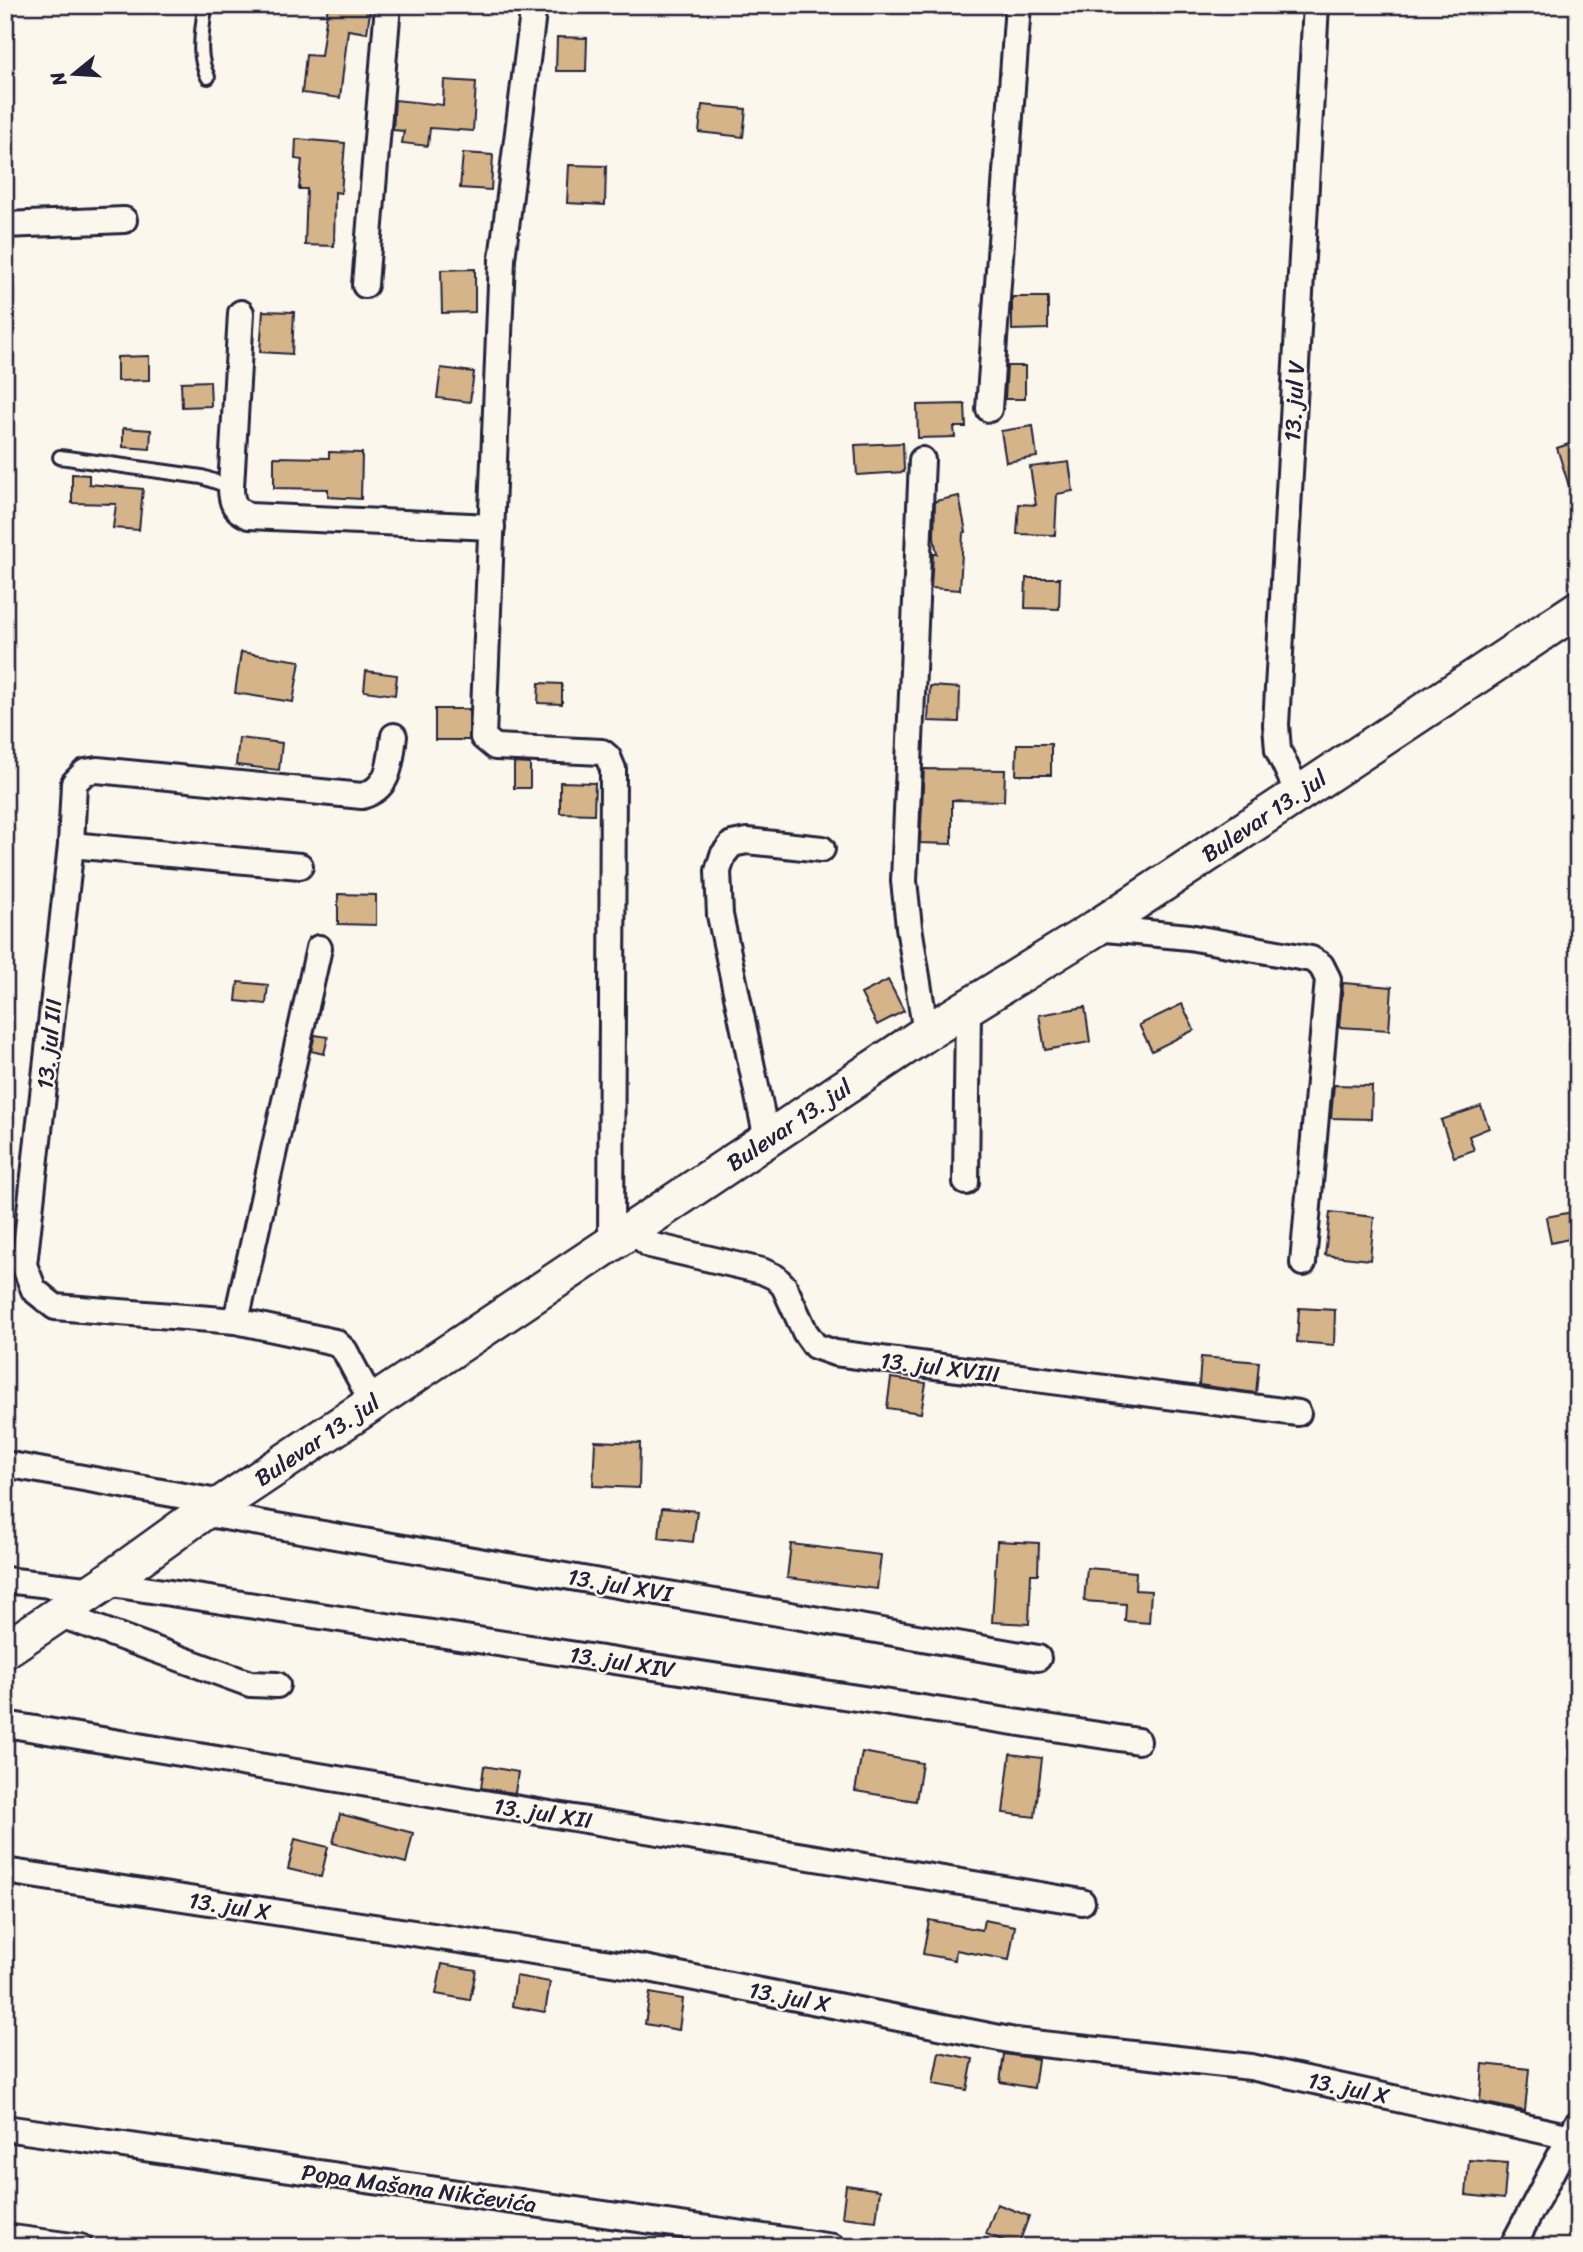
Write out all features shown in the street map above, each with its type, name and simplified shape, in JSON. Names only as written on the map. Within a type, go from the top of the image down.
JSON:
[{"type":"street","points":[[365,285],[388,5]]},
{"type":"street","points":[[534,5],[502,259],[484,737],[495,747],[602,752],[608,757],[613,769],[621,1237]]},
{"type":"street","points":[[989,409],[1018,5]]},
{"type":"street","name":"13. jul V","points":[[1298,793],[1278,750],[1276,725],[1316,5]]},
{"type":"street","points":[[5,225],[124,220]]},
{"type":"street","points":[[241,313],[231,487],[231,499],[238,512],[248,516],[492,527]]},
{"type":"street","points":[[922,460],[904,881],[926,1034]]},
{"type":"street","name":"Bulevar 13. jul","points":[[5,1650],[767,1139],[926,1034],[1096,928],[1578,609]]},
{"type":"street","name":"13. jul III","points":[[372,1402],[345,1351],[335,1342],[236,1321],[55,1307],[34,1290],[24,1265],[71,845],[74,783],[85,772],[97,770],[362,796],[374,793],[387,777],[394,736]]},
{"type":"street","points":[[767,1139],[720,915],[718,872],[732,844],[740,842],[822,849]]},
{"type":"street","points":[[71,845],[300,866]]},
{"type":"street","points":[[1096,928],[1189,937],[1311,959],[1321,965],[1328,979],[1303,1263]]},
{"type":"street","points":[[236,1321],[319,948]]},
{"type":"street","points":[[966,1182],[968,1009]]},
{"type":"street","name":"13. jul XVIII","points":[[621,1237],[762,1271],[775,1277],[784,1286],[805,1332],[815,1346],[835,1353],[1298,1413]]},
{"type":"street","name":"13. jul XVI","points":[[5,1464],[213,1508],[1038,1658]]},
{"type":"street","name":"13. jul XIV","points":[[5,1580],[100,1586],[1138,1741]]},
{"type":"street","points":[[58,1614],[250,1684],[277,1685]]},
{"type":"street","name":"13. jul XII","points":[[5,1724],[1082,1902]]},
{"type":"street","name":"13. jul X","points":[[5,1871],[644,1968],[1015,2041],[1251,2067],[1574,2130]]},
{"type":"street","name":"Popa Mašana Nikčevića","points":[[5,2128],[832,2247]]},
{"type":"street","points":[[1512,2247],[1574,2130]]},
{"type":"street","points":[[5,2236],[79,2247]]},
{"type":"lane","points":[[205,5],[200,54],[201,64],[208,77]]},
{"type":"lane","points":[[60,457],[202,477],[231,487]]},
{"type":"building","points":[[328,5],[371,5],[367,33],[348,30],[340,98],[302,93],[306,55],[321,56]]},
{"type":"building","points":[[557,37],[587,38],[586,71],[556,71]]},
{"type":"building","points":[[444,80],[476,82],[473,131],[430,128],[428,146],[402,143],[404,131],[393,130],[395,100],[443,105]]},
{"type":"building","points":[[702,105],[746,109],[743,137],[699,132]]},
{"type":"building","points":[[296,139],[345,143],[341,193],[335,192],[334,246],[305,245],[307,189],[299,189],[302,160],[295,159]]},
{"type":"building","points":[[463,153],[493,155],[491,190],[460,188]]},
{"type":"building","points":[[569,165],[606,166],[605,205],[567,203]]},
{"type":"building","points":[[475,269],[475,312],[442,313],[441,270]]},
{"type":"building","points":[[1012,297],[1048,297],[1048,329],[1012,330]]},
{"type":"building","points":[[263,311],[294,312],[292,354],[260,352]]},
{"type":"building","points":[[149,356],[149,380],[117,381],[117,357]]},
{"type":"building","points":[[1007,366],[1025,366],[1025,399],[1005,399]]},
{"type":"building","points":[[441,368],[474,372],[470,402],[437,398]]},
{"type":"building","points":[[210,381],[211,406],[182,407],[181,382]]},
{"type":"building","points":[[965,404],[966,427],[954,427],[955,437],[918,438],[917,405]]},
{"type":"building","points":[[1033,426],[1037,457],[1006,462],[1001,431]]},
{"type":"building","points":[[123,428],[151,430],[150,449],[123,447]]},
{"type":"building","points":[[1578,441],[1578,502],[1574,502],[1557,448]]},
{"type":"building","points":[[903,443],[904,472],[857,475],[855,445]]},
{"type":"building","points":[[329,452],[362,453],[361,499],[328,497],[328,489],[274,488],[274,457],[329,458]]},
{"type":"building","points":[[1069,462],[1073,491],[1057,494],[1055,535],[1017,534],[1019,504],[1036,505],[1030,467]]},
{"type":"building","points":[[72,474],[89,475],[89,484],[143,489],[139,530],[113,528],[116,504],[72,503]]},
{"type":"building","points":[[959,496],[966,532],[963,533],[960,590],[931,588],[933,554],[937,554],[934,538],[935,501]]},
{"type":"building","points":[[1026,578],[1060,578],[1059,609],[1025,608]]},
{"type":"building","points":[[241,652],[300,661],[293,702],[235,693]]},
{"type":"building","points":[[366,671],[397,675],[395,695],[364,691]]},
{"type":"building","points":[[539,683],[562,684],[562,704],[538,703]]},
{"type":"building","points":[[930,686],[960,688],[959,722],[928,721]]},
{"type":"building","points":[[435,709],[469,709],[469,740],[435,740]]},
{"type":"building","points":[[239,738],[282,743],[279,770],[236,765]]},
{"type":"building","points":[[1017,744],[1051,744],[1051,775],[1016,775]]},
{"type":"building","points":[[514,763],[530,764],[530,788],[514,788]]},
{"type":"building","points":[[924,769],[1005,770],[1004,801],[952,800],[952,844],[920,843]]},
{"type":"building","points":[[560,782],[595,783],[594,814],[560,813]]},
{"type":"building","points":[[338,894],[376,895],[376,925],[338,924]]},
{"type":"building","points":[[888,980],[904,1011],[877,1025],[861,994]]},
{"type":"building","points":[[238,982],[268,985],[266,1004],[236,1001]]},
{"type":"building","points":[[1343,983],[1392,987],[1389,1030],[1339,1027]]},
{"type":"building","points":[[1182,1004],[1194,1030],[1152,1051],[1139,1025]]},
{"type":"building","points":[[1085,1007],[1090,1042],[1045,1050],[1039,1015]]},
{"type":"building","points":[[315,1035],[328,1037],[324,1054],[311,1051]]},
{"type":"building","points":[[1334,1085],[1372,1086],[1371,1119],[1331,1118]]},
{"type":"building","points":[[1481,1106],[1489,1128],[1469,1136],[1474,1150],[1454,1157],[1441,1120]]},
{"type":"building","points":[[1578,1211],[1578,1237],[1551,1243],[1546,1217]]},
{"type":"building","points":[[1330,1212],[1374,1217],[1370,1260],[1325,1255]]},
{"type":"building","points":[[1299,1308],[1335,1310],[1334,1345],[1297,1342]]},
{"type":"building","points":[[1201,1357],[1259,1362],[1256,1393],[1199,1385]]},
{"type":"building","points":[[891,1378],[926,1383],[921,1413],[887,1408]]},
{"type":"building","points":[[595,1441],[640,1443],[639,1488],[593,1486]]},
{"type":"building","points":[[662,1508],[697,1511],[693,1542],[659,1538]]},
{"type":"building","points":[[997,1541],[1039,1543],[1038,1574],[1031,1574],[1029,1624],[992,1622]]},
{"type":"building","points":[[791,1544],[881,1555],[877,1589],[787,1578]]},
{"type":"building","points":[[1087,1568],[1136,1572],[1135,1590],[1151,1591],[1149,1623],[1125,1621],[1126,1604],[1084,1601]]},
{"type":"building","points":[[862,1752],[922,1763],[916,1801],[855,1791]]},
{"type":"building","points":[[1010,1754],[1042,1758],[1035,1817],[1003,1813]]},
{"type":"building","points":[[484,1766],[518,1772],[515,1793],[481,1788]]},
{"type":"building","points":[[340,1814],[413,1833],[406,1863],[333,1843]]},
{"type":"building","points":[[295,1839],[328,1847],[321,1877],[288,1869]]},
{"type":"building","points":[[929,1920],[982,1930],[984,1920],[1015,1926],[1009,1960],[956,1950],[955,1960],[923,1954]]},
{"type":"building","points":[[442,1964],[476,1970],[470,2000],[436,1994]]},
{"type":"building","points":[[516,1976],[550,1982],[545,2012],[512,2006]]},
{"type":"building","points":[[650,1993],[683,1999],[679,2030],[645,2024]]},
{"type":"building","points":[[939,2052],[973,2059],[967,2090],[933,2084]]},
{"type":"building","points":[[1004,2054],[1038,2059],[1034,2088],[1000,2082]]},
{"type":"building","points":[[1483,2064],[1529,2069],[1525,2111],[1480,2102]]},
{"type":"building","points":[[1469,2160],[1507,2163],[1504,2199],[1466,2195]]},
{"type":"building","points":[[846,2185],[880,2190],[876,2221],[842,2217]]},
{"type":"building","points":[[997,2204],[1029,2216],[1018,2246],[986,2234]]}]
